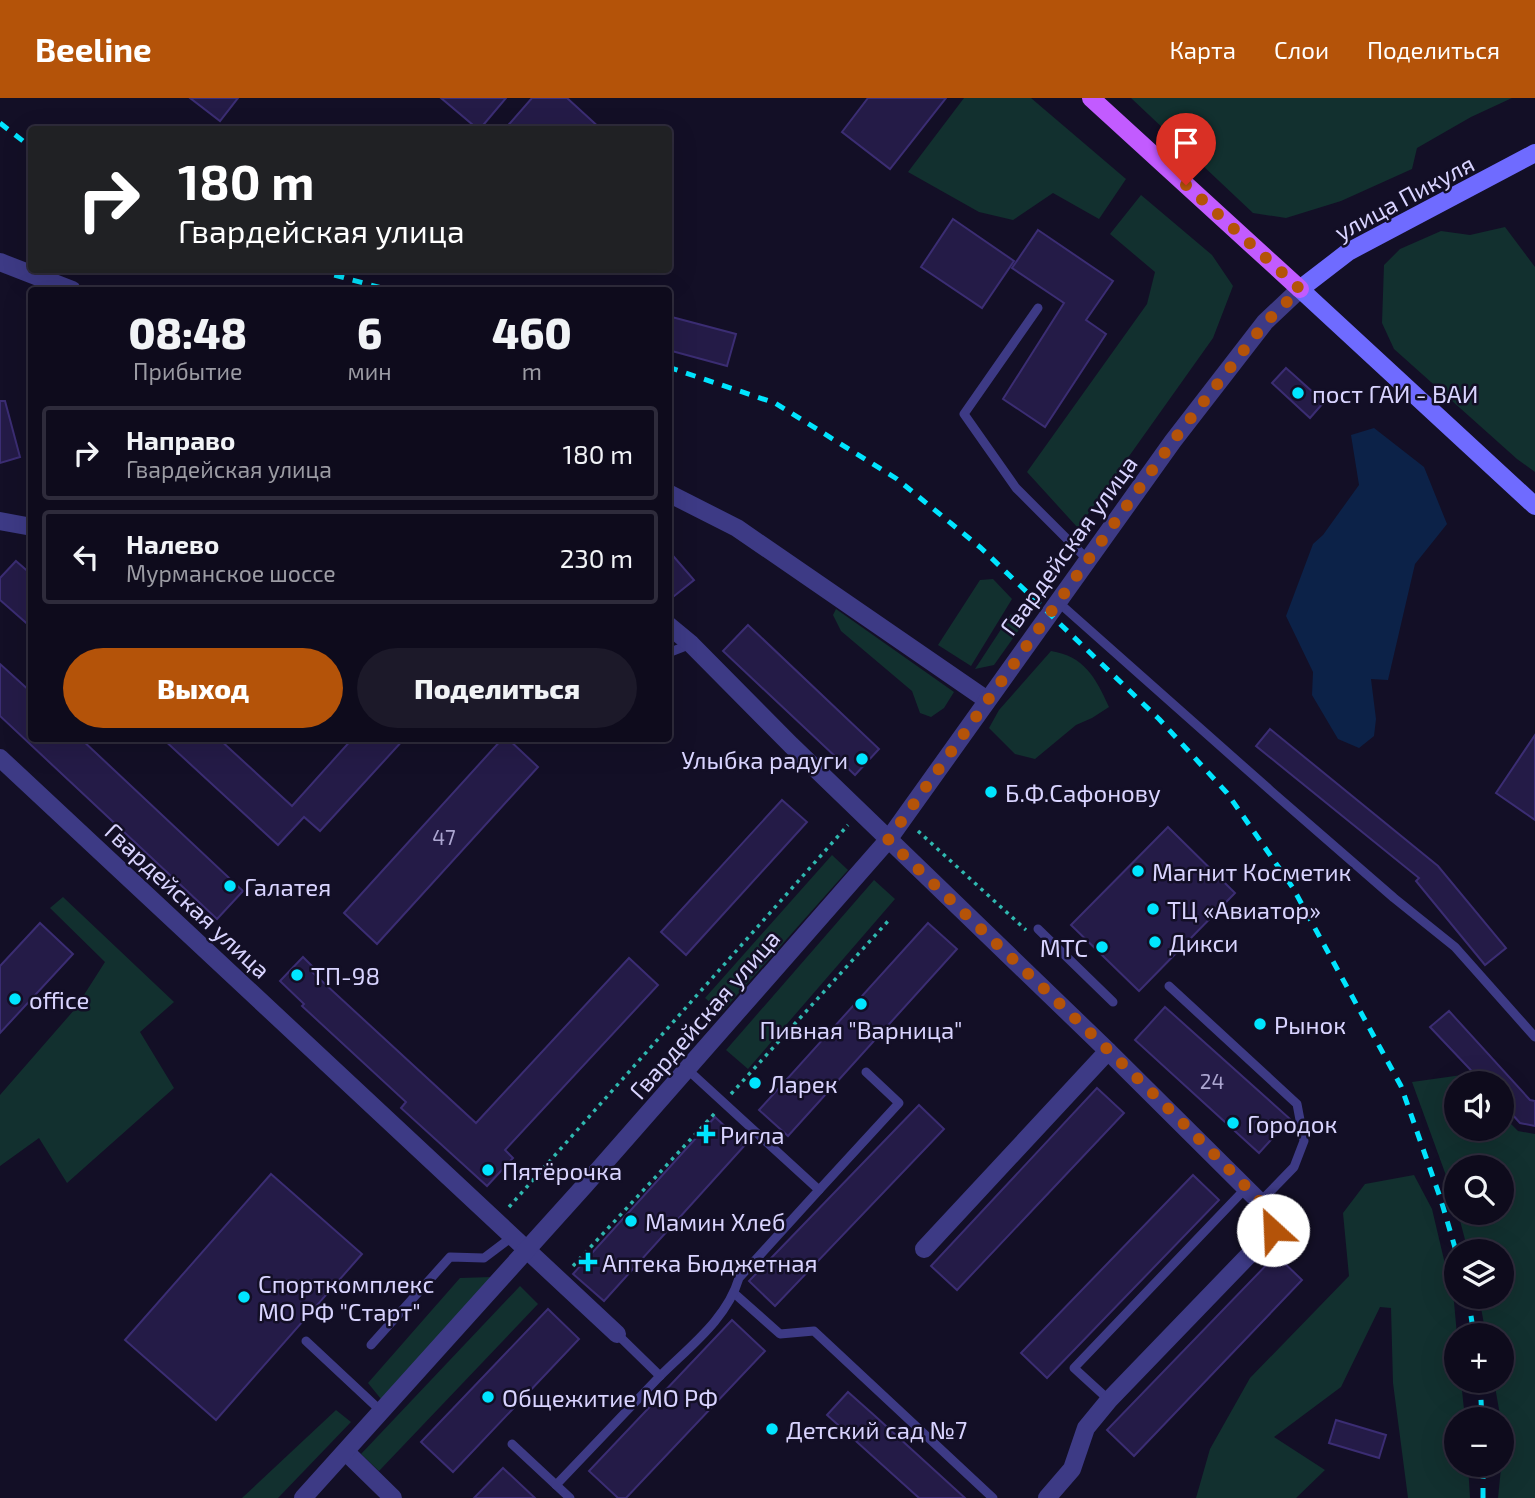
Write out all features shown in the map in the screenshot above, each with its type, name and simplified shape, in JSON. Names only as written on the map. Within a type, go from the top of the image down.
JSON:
[{"type":"main road","points":[[1091,98],[1535,506]]},
{"type":"main road","name":"улица Пикуля","points":[[1300,289],[1349,252],[1535,153]]},
{"type":"street","points":[[0,262],[28,273]]},
{"type":"street","points":[[28,273],[64,287]]},
{"type":"street","name":"Гвардейская улица","points":[[303,1498],[528,1250],[888,840],[1173,441],[1265,323],[1300,289]]},
{"type":"street","points":[[672,495],[737,528],[987,700]]},
{"type":"street","points":[[0,521],[28,526]]},
{"type":"street","points":[[672,628],[1108,1051],[1274,1216],[1273,1230],[1109,1400],[1086,1428],[1072,1469],[1047,1498]]},
{"type":"street","name":"Гвардейская улица","points":[[0,758],[617,1334]]},
{"type":"street","points":[[924,1249],[1108,1051]]},
{"type":"street","points":[[346,1452],[393,1498]]},
{"type":"lane","points":[[1038,308],[964,414],[1016,488],[1089,561]]},
{"type":"lane","points":[[1058,602],[1292,809],[1455,947],[1535,1037]]},
{"type":"lane","points":[[672,651],[691,644]]},
{"type":"lane","points":[[1035,933],[1113,1002]]},
{"type":"lane","points":[[1169,986],[1297,1104],[1304,1141],[1294,1167],[1261,1201]]},
{"type":"lane","points":[[688,1070],[819,1190]]},
{"type":"lane","points":[[556,1485],[723,1312],[734,1294],[739,1278],[899,1103],[866,1072]]},
{"type":"lane","points":[[1109,1400],[1074,1368],[1247,1187]]},
{"type":"lane","points":[[371,1345],[450,1257],[484,1258],[513,1236]]},
{"type":"lane","points":[[734,1294],[780,1334],[814,1331],[993,1498]]},
{"type":"lane","points":[[617,1334],[660,1376]]},
{"type":"lane","points":[[306,1341],[382,1412]]},
{"type":"lane","points":[[512,1444],[570,1498]]},
{"type":"path","points":[[497,1221],[860,812]]},
{"type":"path","points":[[905,818],[1035,933]]},
{"type":"path","points":[[560,1280],[890,919]]},
{"type":"green space","points":[[964,98],[1031,98],[1126,179],[1099,219],[1053,193],[1013,220],[979,212],[908,172]]},
{"type":"green space","points":[[1131,98],[1512,98],[1471,117],[1417,148],[1412,169],[1341,201],[1286,218],[1253,213]]},
{"type":"green space","points":[[1141,195],[1212,255],[1233,286],[1213,338],[1078,528],[1027,472],[1147,304],[1155,272],[1110,234]]},
{"type":"green space","points":[[1505,227],[1535,267],[1535,472],[1394,349],[1382,323],[1384,265],[1400,249],[1441,231],[1470,235]]},
{"type":"green space","points":[[993,579],[1012,599],[971,666],[938,645],[980,580]]},
{"type":"green space","points":[[836,609],[954,692],[944,708],[931,717],[920,713],[912,691],[841,631],[833,615]]},
{"type":"green space","points":[[1011,614],[1021,627],[994,665],[975,669]]},
{"type":"green space","points":[[1051,651],[1072,658],[1088,670],[1109,707],[1076,725],[1035,759],[1015,754],[989,728],[999,710]]},
{"type":"green space","points":[[832,855],[848,870],[722,1012],[705,998]]},
{"type":"green space","points":[[874,880],[895,899],[748,1069],[726,1050]]},
{"type":"green space","points":[[63,897],[174,1002],[140,1032],[174,1088],[67,1183],[39,1138],[0,1166],[0,1095],[75,1009],[105,962],[50,908]]},
{"type":"green space","points":[[1444,1078],[1444,1141],[1514,1141],[1514,1127],[1518,1131],[1535,1134],[1535,1498],[1498,1498],[1500,1477],[1514,1477],[1514,1407],[1499,1407],[1496,1393],[1514,1393],[1514,1323],[1484,1323],[1481,1309],[1514,1309],[1514,1239],[1465,1239],[1461,1225],[1514,1225],[1514,1155],[1444,1155],[1444,1170],[1412,1082]]},
{"type":"green space","points":[[1414,1175],[1432,1209],[1444,1260],[1444,1309],[1455,1309],[1456,1323],[1444,1323],[1444,1393],[1462,1393],[1464,1407],[1444,1407],[1444,1477],[1469,1477],[1470,1498],[1408,1498],[1393,1383],[1391,1308],[1380,1307],[1341,1387],[1274,1437],[1325,1470],[1296,1498],[1196,1498],[1210,1449],[1250,1378],[1349,1276],[1343,1213],[1365,1184]]},
{"type":"green space","points":[[492,1277],[381,1399],[368,1383],[460,1278]]},
{"type":"green space","points":[[520,1286],[538,1304],[379,1471],[361,1454]]},
{"type":"green space","points":[[336,1410],[351,1422],[278,1498],[242,1498]]},
{"type":"water","points":[[1374,428],[1424,467],[1447,524],[1415,564],[1388,680],[1371,679],[1376,719],[1374,736],[1359,748],[1338,739],[1312,695],[1313,672],[1286,616],[1313,544],[1323,535],[1359,485],[1351,435]]},
{"type":"building","points":[[190,98],[238,98],[220,121]]},
{"type":"building","points":[[441,98],[506,98],[482,126],[474,126]]},
{"type":"building","points":[[532,98],[567,98],[598,126],[508,126]]},
{"type":"building","points":[[868,98],[946,98],[890,169],[842,132]]},
{"type":"building","points":[[953,219],[1014,261],[982,308],[921,267]]},
{"type":"building","points":[[1038,230],[1113,281],[1086,320],[1106,334],[1045,427],[1003,399],[1064,303],[1012,268]]},
{"type":"building","points":[[672,317],[736,334],[727,366],[672,351]]},
{"type":"building","name":"пост ГАИ - ВАИ","points":[[1286,368],[1324,402],[1310,418],[1272,383]]},
{"type":"building","points":[[0,401],[5,401],[20,457],[0,463]]},
{"type":"building","points":[[672,555],[694,580],[672,598]]},
{"type":"building","points":[[16,561],[28,572],[28,624],[0,600],[0,578]]},
{"type":"building","points":[[748,625],[879,749],[855,775],[723,651]]},
{"type":"building","points":[[0,664],[28,689],[28,742],[84,742],[243,891],[217,919],[0,716]]},
{"type":"building","points":[[1270,729],[1438,866],[1506,948],[1485,965],[1416,881],[1419,878],[1256,746]]},
{"type":"building","points":[[1535,735],[1535,820],[1496,793]]},
{"type":"building","points":[[166,742],[222,742],[292,806],[349,742],[401,742],[320,831],[304,817],[278,845]]},
{"type":"building","points":[[499,742],[511,742],[538,767],[377,944],[344,913]]},
{"type":"building","points":[[782,800],[807,822],[686,955],[661,932]]},
{"type":"building","name":"ТЦ «Авиатор»","points":[[1168,827],[1235,893],[1139,991],[1071,925]]},
{"type":"building","name":"office","points":[[40,923],[73,954],[0,1033],[0,966]]},
{"type":"building","points":[[928,923],[957,949],[788,1136],[759,1110]]},
{"type":"building","points":[[303,957],[315,969],[312,972],[476,1123],[629,958],[658,985],[505,1150],[513,1158],[487,1186],[401,1108],[406,1102],[302,1006],[304,1004],[280,981]]},
{"type":"building","points":[[1165,1007],[1290,1119],[1259,1153],[1135,1040]]},
{"type":"building","points":[[1449,1011],[1504,1071],[1472,1071],[1430,1027]]},
{"type":"building","points":[[1514,1082],[1530,1100],[1535,1101],[1535,1126],[1520,1123],[1514,1116]]},
{"type":"building","points":[[1097,1088],[1124,1113],[957,1290],[931,1266]]},
{"type":"building","points":[[919,1105],[944,1129],[775,1306],[749,1281]]},
{"type":"building","points":[[715,1117],[745,1145],[604,1301],[573,1274]]},
{"type":"building","name":"Спорткомплекс МО РФ \"Старт\"","points":[[271,1174],[362,1254],[216,1420],[125,1340]]},
{"type":"building","points":[[1193,1175],[1219,1200],[1047,1378],[1021,1353]]},
{"type":"building","points":[[1276,1255],[1302,1280],[1134,1456],[1107,1430]]},
{"type":"building","points":[[548,1309],[579,1339],[453,1472],[421,1442]]},
{"type":"building","points":[[732,1320],[765,1351],[626,1498],[618,1498],[589,1471]]},
{"type":"building","points":[[848,1392],[965,1498],[919,1498],[827,1415]]},
{"type":"building","points":[[1336,1420],[1386,1435],[1379,1458],[1329,1443]]},
{"type":"building","points":[[503,1468],[535,1498],[474,1498]]},
{"type":"railway","points":[[0,123],[28,145]]},
{"type":"railway","points":[[327,273],[378,287]]},
{"type":"railway","points":[[672,368],[775,403],[897,479],[981,548],[1159,719],[1227,793],[1293,888],[1401,1086],[1452,1239]]},
{"type":"railway","points":[[1470,1309],[1472,1323]]},
{"type":"railway","points":[[1481,1393],[1481,1407]]},
{"type":"railway","points":[[1483,1477],[1483,1498]]},
{"type":"place","name":"пост ГАИ - ВАИ","points":[[1298,393]]},
{"type":"place","name":"Улыбка радуги","points":[[862,759]]},
{"type":"place","name":"Б.Ф.Сафонову","points":[[991,792]]},
{"type":"place","name":"Магнит Косметик","points":[[1138,871]]},
{"type":"place","name":"Галатея","points":[[230,886]]},
{"type":"place","name":"ТЦ «Авиатор»","points":[[1153,909]]},
{"type":"place","name":"Дикси","points":[[1155,942]]},
{"type":"place","name":"МТС","points":[[1102,947]]},
{"type":"place","name":"ТП-98","points":[[297,975]]},
{"type":"place","name":"office","points":[[15,999]]},
{"type":"place","name":"Пивная \"Варница\"","points":[[861,1004]]},
{"type":"place","name":"Рынок","points":[[1260,1024]]},
{"type":"place","name":"Ларек","points":[[755,1083]]},
{"type":"place","name":"Городок","points":[[1233,1123]]},
{"type":"place","name":"Ригла","points":[[706,1134]]},
{"type":"place","name":"Пятёрочка","points":[[488,1170]]},
{"type":"place","name":"Мамин Хлеб","points":[[631,1221]]},
{"type":"place","name":"Аптека Бюджетная","points":[[588,1262]]},
{"type":"place","name":"Спорткомплекс МО РФ \"Старт\"","points":[[244,1297]]},
{"type":"place","name":"Общежитие МО РФ","points":[[488,1397]]},
{"type":"place","name":"Детский сад №7","points":[[772,1429]]},
{"type":"route","points":[[1186,185],[1300,289],[1265,323],[1173,441],[888,840],[1247,1187],[1274,1216],[1273,1230]]}]
